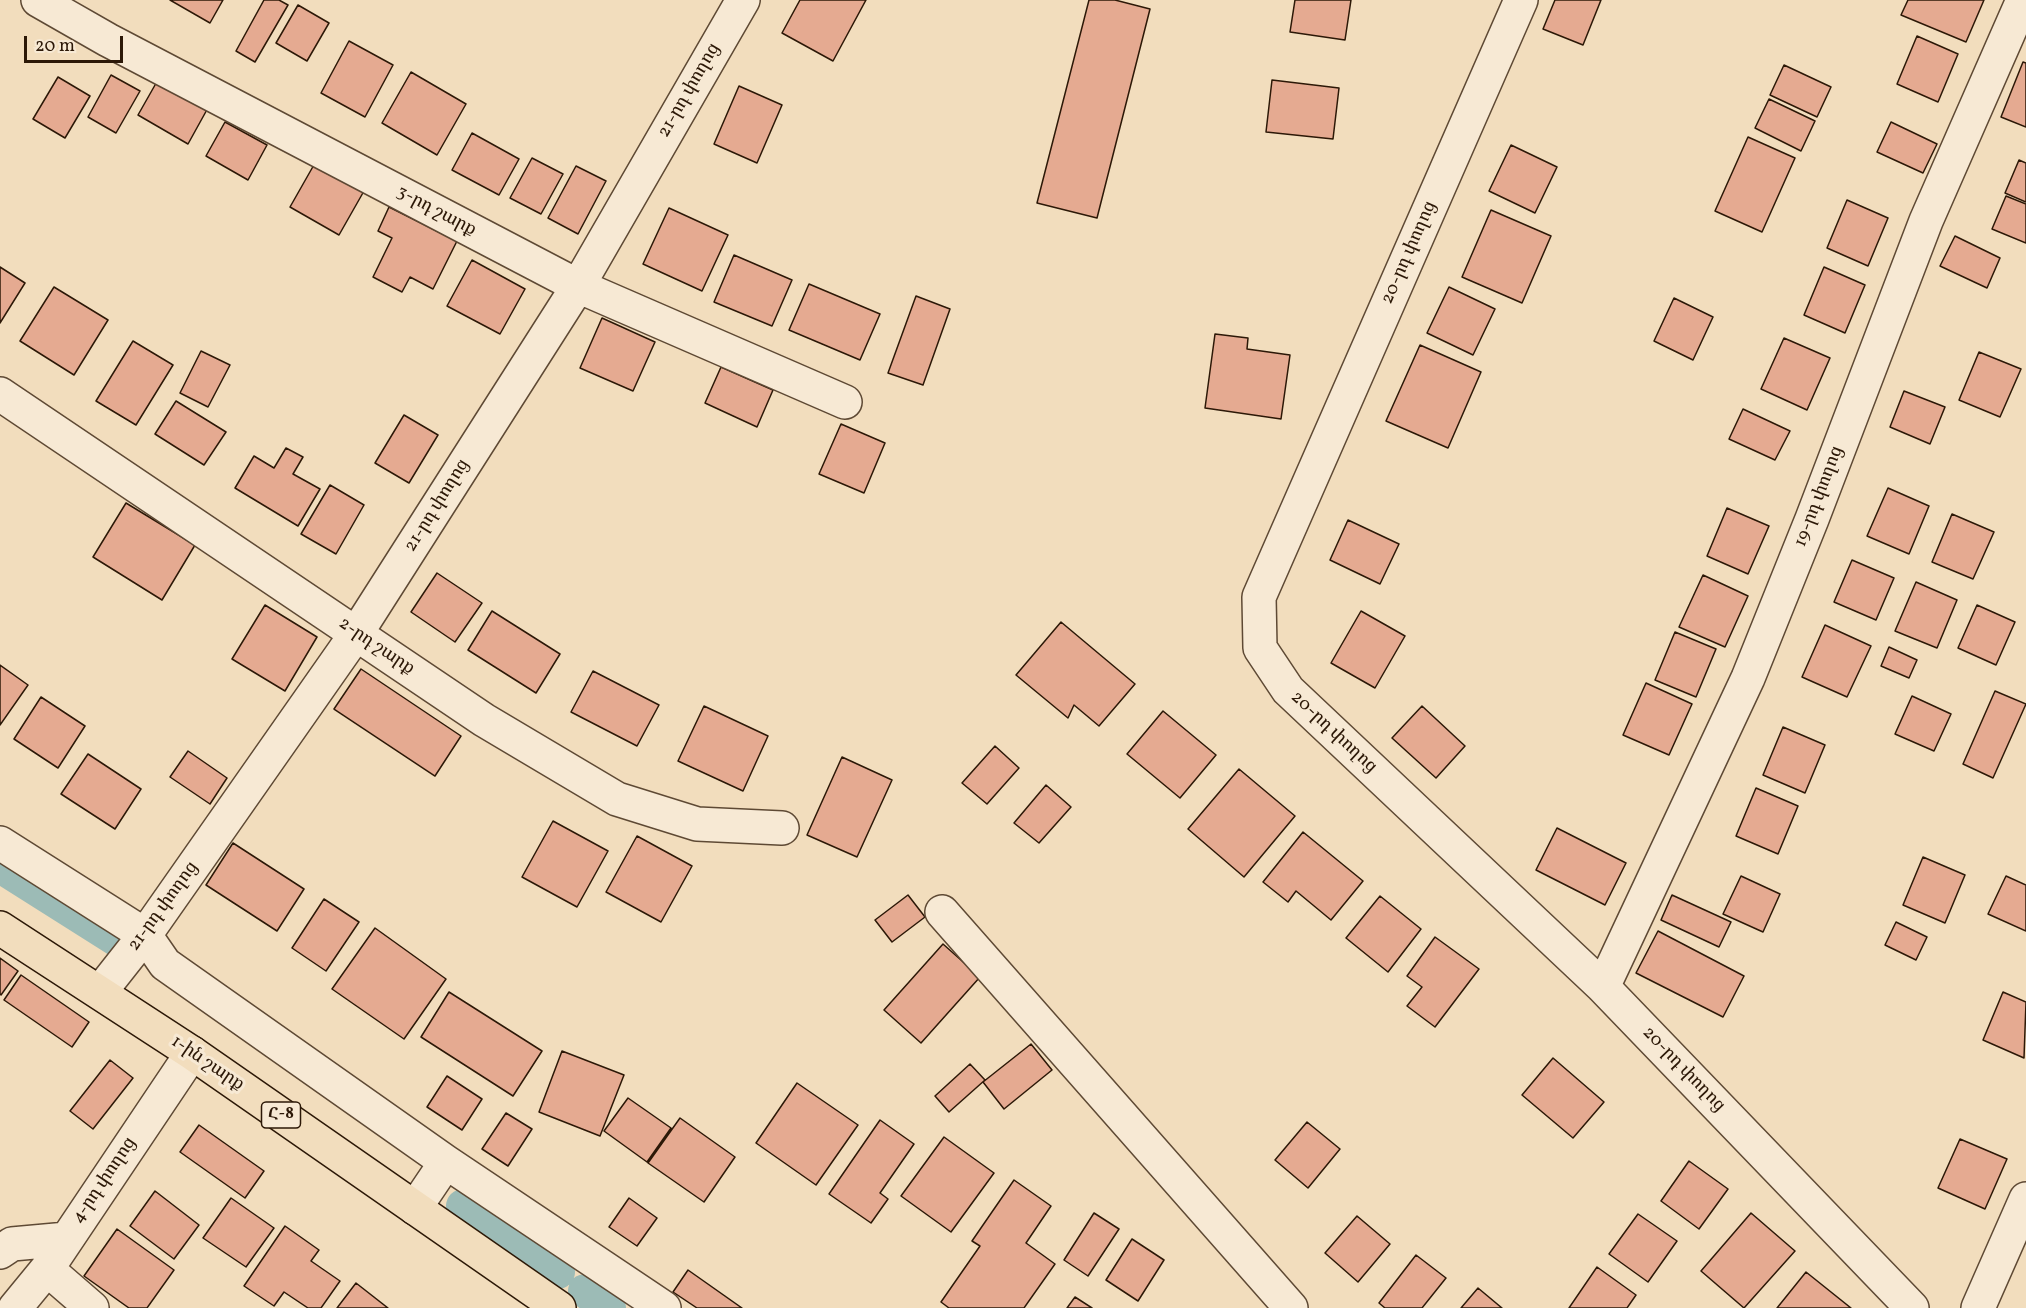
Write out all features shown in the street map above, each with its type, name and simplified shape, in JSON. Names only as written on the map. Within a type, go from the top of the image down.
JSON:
[{"type":"main road","name":"1-ին շարք","points":[[0,928],[192,1053],[558,1308]]},
{"type":"street","name":"3-րդ շարք","points":[[38,0],[108,40],[578,286],[845,402]]},
{"type":"street","name":"21-րդ փողոց","points":[[100,992],[145,935],[356,634],[578,286],[743,0]]},
{"type":"street","name":"20-րդ փողոց","points":[[1521,0],[1259,597],[1260,648],[1288,690],[1603,987],[1912,1308]]},
{"type":"street","name":"19-րդ փողոց","points":[[1603,987],[1748,678],[1812,519],[1926,221],[2023,0]]},
{"type":"street","name":"2-րդ շարք","points":[[0,394],[484,720],[617,800],[697,824],[782,828]]},
{"type":"street","points":[[0,843],[145,935],[165,964],[446,1162],[664,1308]]},
{"type":"street","points":[[942,912],[1291,1308]]},
{"type":"street","name":"4-րդ փողոց","points":[[15,1308],[47,1269],[192,1053]]},
{"type":"street","points":[[415,1208],[446,1162]]},
{"type":"street","points":[[1978,1308],[2026,1199]]},
{"type":"street","points":[[0,1252],[12,1244],[67,1239]]},
{"type":"street","points":[[47,1269],[92,1308]]},
{"type":"building","points":[[170,0],[223,0],[210,23]]},
{"type":"building","points":[[264,0],[279,0],[288,5],[255,62],[236,51]]},
{"type":"building","points":[[800,0],[866,0],[833,61],[782,33]]},
{"type":"building","points":[[1089,0],[1115,0],[1150,9],[1097,218],[1037,203]]},
{"type":"building","points":[[1295,0],[1351,0],[1345,40],[1290,32]]},
{"type":"building","points":[[1555,0],[1601,0],[1583,45],[1543,29]]},
{"type":"building","points":[[1908,0],[1984,0],[1966,42],[1901,15]]},
{"type":"building","points":[[298,5],[329,23],[307,61],[276,43]]},
{"type":"building","points":[[1917,36],[1958,54],[1938,102],[1897,84]]},
{"type":"building","points":[[349,41],[393,65],[365,117],[321,93]]},
{"type":"building","points":[[2023,62],[2026,63],[2026,127],[2001,117]]},
{"type":"building","points":[[1784,65],[1831,87],[1817,117],[1770,95]]},
{"type":"building","points":[[411,72],[466,104],[437,155],[382,123]]},
{"type":"building","points":[[111,75],[140,91],[116,133],[88,117]]},
{"type":"building","points":[[58,77],[90,96],[65,138],[33,119]]},
{"type":"building","points":[[159,78],[209,106],[188,144],[138,115]]},
{"type":"building","points":[[1272,80],[1339,88],[1333,139],[1266,132]]},
{"type":"building","points":[[739,86],[782,105],[757,163],[714,144]]},
{"type":"building","points":[[1769,99],[1815,121],[1801,151],[1755,128]]},
{"type":"building","points":[[225,122],[267,145],[248,180],[206,156]]},
{"type":"building","points":[[1891,122],[1937,144],[1923,173],[1877,152]]},
{"type":"building","points":[[472,133],[519,159],[499,195],[452,170]]},
{"type":"building","points":[[1748,137],[1795,158],[1762,232],[1715,211]]},
{"type":"building","points":[[1511,145],[1557,167],[1535,213],[1489,191]]},
{"type":"building","points":[[532,158],[563,174],[541,214],[510,198]]},
{"type":"building","points":[[2019,160],[2026,163],[2026,202],[2005,193]]},
{"type":"building","points":[[315,163],[364,191],[339,235],[290,207]]},
{"type":"building","points":[[576,166],[606,181],[578,234],[548,218]]},
{"type":"building","points":[[2006,196],[2026,204],[2026,243],[1992,229]]},
{"type":"building","points":[[1847,200],[1888,218],[1868,266],[1827,248]]},
{"type":"building","points":[[389,207],[457,241],[433,289],[410,277],[402,292],[373,277],[392,238],[378,231]]},
{"type":"building","points":[[669,208],[728,235],[702,291],[643,264]]},
{"type":"building","points":[[1491,210],[1551,236],[1522,303],[1462,277]]},
{"type":"building","points":[[1955,236],[2000,258],[1987,288],[1940,266]]},
{"type":"building","points":[[734,255],[792,280],[772,326],[714,302]]},
{"type":"building","points":[[472,260],[525,289],[500,334],[447,306]]},
{"type":"building","points":[[0,267],[25,283],[0,323]]},
{"type":"building","points":[[1824,267],[1865,285],[1845,333],[1804,315]]},
{"type":"building","points":[[809,284],[880,314],[860,360],[789,330]]},
{"type":"building","points":[[54,287],[108,320],[74,375],[20,341]]},
{"type":"building","points":[[1449,287],[1495,309],[1473,355],[1427,333]]},
{"type":"building","points":[[916,296],[950,309],[923,385],[888,373]]},
{"type":"building","points":[[1674,298],[1713,317],[1693,360],[1654,341]]},
{"type":"building","points":[[602,318],[655,342],[633,391],[580,368]]},
{"type":"building","points":[[1215,334],[1248,338],[1247,349],[1290,355],[1281,419],[1205,408]]},
{"type":"building","points":[[1784,338],[1830,358],[1807,410],[1761,389]]},
{"type":"building","points":[[133,341],[173,365],[136,425],[96,401]]},
{"type":"building","points":[[1420,345],[1481,372],[1448,448],[1386,421]]},
{"type":"building","points":[[201,351],[230,365],[208,407],[180,393]]},
{"type":"building","points":[[1979,352],[2021,369],[2000,417],[1959,400]]},
{"type":"building","points":[[721,367],[773,390],[757,427],[705,403]]},
{"type":"building","points":[[1904,391],[1945,407],[1930,444],[1890,427]]},
{"type":"building","points":[[176,401],[226,432],[204,465],[155,434]]},
{"type":"building","points":[[1743,409],[1790,431],[1775,460],[1729,439]]},
{"type":"building","points":[[404,415],[438,435],[409,483],[375,463]]},
{"type":"building","points":[[841,424],[885,443],[864,493],[819,474]]},
{"type":"building","points":[[286,448],[303,457],[293,474],[320,489],[298,526],[235,488],[254,456],[274,468]]},
{"type":"building","points":[[330,485],[364,505],[336,554],[301,534]]},
{"type":"building","points":[[1888,488],[1929,506],[1909,554],[1867,536]]},
{"type":"building","points":[[126,503],[195,545],[162,600],[93,557]]},
{"type":"building","points":[[1727,508],[1769,526],[1748,574],[1707,556]]},
{"type":"building","points":[[1952,514],[1994,532],[1973,579],[1932,562]]},
{"type":"building","points":[[1348,520],[1399,544],[1380,584],[1330,560]]},
{"type":"building","points":[[1852,560],[1894,578],[1876,620],[1834,602]]},
{"type":"building","points":[[437,573],[482,603],[455,642],[411,612]]},
{"type":"building","points":[[1703,575],[1748,596],[1725,647],[1679,627]]},
{"type":"building","points":[[1916,582],[1957,600],[1937,648],[1895,631]]},
{"type":"building","points":[[265,605],[317,637],[285,691],[232,659]]},
{"type":"building","points":[[1977,605],[2015,622],[1996,665],[1958,648]]},
{"type":"building","points":[[492,611],[560,654],[536,693],[468,650]]},
{"type":"building","points":[[1361,611],[1405,636],[1375,688],[1331,663]]},
{"type":"building","points":[[1061,622],[1135,684],[1099,726],[1074,705],[1068,718],[1016,675]]},
{"type":"building","points":[[1825,625],[1871,646],[1847,697],[1802,677]]},
{"type":"building","points":[[1675,632],[1716,649],[1696,697],[1655,680]]},
{"type":"building","points":[[1889,647],[1917,660],[1909,678],[1881,666]]},
{"type":"building","points":[[0,665],[28,685],[0,725]]},
{"type":"building","points":[[361,669],[461,736],[435,776],[334,709]]},
{"type":"building","points":[[593,671],[659,705],[637,746],[571,712]]},
{"type":"building","points":[[1646,683],[1692,704],[1669,755],[1623,735]]},
{"type":"building","points":[[1995,691],[2026,704],[1993,778],[1963,764]]},
{"type":"building","points":[[1912,696],[1951,714],[1934,751],[1895,734]]},
{"type":"building","points":[[41,697],[85,726],[58,768],[14,739]]},
{"type":"building","points":[[704,706],[768,736],[743,791],[678,761]]},
{"type":"building","points":[[1422,706],[1465,746],[1436,778],[1392,738]]},
{"type":"building","points":[[1163,711],[1216,755],[1180,798],[1127,754]]},
{"type":"building","points":[[1783,727],[1825,745],[1805,793],[1763,775]]},
{"type":"building","points":[[995,746],[1019,768],[987,804],[962,783]]},
{"type":"building","points":[[188,751],[227,778],[210,804],[170,777]]},
{"type":"building","points":[[88,754],[141,789],[115,829],[61,794]]},
{"type":"building","points":[[842,757],[892,780],[857,857],[807,835]]},
{"type":"building","points":[[1239,769],[1295,816],[1244,877],[1188,829]]},
{"type":"building","points":[[1046,785],[1071,807],[1039,843],[1014,823]]},
{"type":"building","points":[[1756,788],[1798,806],[1778,854],[1736,836]]},
{"type":"building","points":[[553,821],[608,851],[577,907],[522,877]]},
{"type":"building","points":[[1557,828],[1626,863],[1605,905],[1536,870]]},
{"type":"building","points":[[1303,832],[1363,881],[1331,920],[1296,891],[1288,902],[1263,882]]},
{"type":"building","points":[[637,836],[692,866],[661,922],[606,892]]},
{"type":"building","points":[[233,843],[304,889],[277,931],[206,885]]},
{"type":"building","points":[[1923,857],[1965,875],[1945,923],[1903,905]]},
{"type":"building","points":[[1741,876],[1780,894],[1763,932],[1723,914]]},
{"type":"building","points":[[2006,876],[2026,885],[2026,931],[1988,914]]},
{"type":"building","points":[[908,895],[925,917],[892,942],[875,920]]},
{"type":"building","points":[[1672,895],[1731,922],[1719,947],[1661,920]]},
{"type":"building","points":[[1380,896],[1421,929],[1388,972],[1346,938]]},
{"type":"building","points":[[324,899],[359,922],[326,971],[292,948]]},
{"type":"building","points":[[1896,922],[1927,937],[1916,960],[1885,945]]},
{"type":"building","points":[[375,928],[446,979],[404,1039],[332,989]]},
{"type":"building","points":[[1658,931],[1744,976],[1723,1017],[1636,973]]},
{"type":"building","points":[[1435,937],[1479,969],[1435,1027],[1407,1006],[1422,987],[1407,976]]},
{"type":"building","points":[[943,944],[980,977],[921,1043],[884,1010]]},
{"type":"building","points":[[0,958],[18,971],[1,995],[0,994]]},
{"type":"building","points":[[21,975],[89,1022],[72,1047],[4,1000]]},
{"type":"building","points":[[449,992],[542,1051],[513,1096],[421,1037]]},
{"type":"building","points":[[2003,992],[2026,1002],[2024,1058],[1983,1040]]},
{"type":"building","points":[[1031,1044],[1052,1070],[1004,1109],[983,1082]]},
{"type":"building","points":[[562,1051],[624,1075],[600,1136],[539,1112]]},
{"type":"building","points":[[1553,1058],[1604,1102],[1573,1138],[1522,1095]]},
{"type":"building","points":[[110,1060],[133,1078],[93,1129],[70,1111]]},
{"type":"building","points":[[970,1064],[985,1080],[949,1112],[935,1096]]},
{"type":"building","points":[[447,1076],[482,1099],[462,1130],[427,1107]]},
{"type":"building","points":[[797,1083],[858,1125],[816,1185],[756,1143]]},
{"type":"building","points":[[628,1098],[671,1128],[647,1162],[604,1131]]},
{"type":"building","points":[[506,1113],[532,1129],[508,1166],[482,1149]]},
{"type":"building","points":[[680,1118],[735,1157],[704,1202],[648,1163]]},
{"type":"building","points":[[880,1120],[914,1144],[880,1193],[888,1199],[871,1223],[829,1194]]},
{"type":"building","points":[[1307,1122],[1340,1149],[1308,1188],[1275,1160]]},
{"type":"building","points":[[199,1125],[264,1171],[245,1198],[180,1152]]},
{"type":"building","points":[[944,1137],[994,1173],[951,1232],[901,1196]]},
{"type":"building","points":[[1960,1139],[2007,1159],[1985,1209],[1938,1188]]},
{"type":"building","points":[[1689,1161],[1728,1189],[1699,1229],[1661,1201]]},
{"type":"building","points":[[1014,1180],[1051,1206],[1026,1243],[1055,1264],[1024,1308],[949,1308],[941,1302],[980,1246],[972,1241]]},
{"type":"building","points":[[155,1191],[199,1225],[174,1259],[130,1226]]},
{"type":"building","points":[[231,1198],[274,1228],[246,1267],[203,1238]]},
{"type":"building","points":[[629,1198],[657,1218],[637,1246],[609,1227]]},
{"type":"building","points":[[1094,1213],[1119,1229],[1088,1276],[1064,1260]]},
{"type":"building","points":[[1751,1213],[1795,1251],[1744,1308],[1701,1271]]},
{"type":"building","points":[[1638,1214],[1677,1241],[1648,1282],[1609,1254]]},
{"type":"building","points":[[1357,1216],[1390,1244],[1358,1282],[1325,1253]]},
{"type":"building","points":[[285,1226],[319,1250],[311,1261],[340,1281],[321,1308],[308,1308],[284,1292],[274,1306],[244,1286]]},
{"type":"building","points":[[117,1229],[174,1270],[147,1308],[129,1308],[84,1276]]},
{"type":"building","points":[[1132,1239],[1164,1260],[1138,1301],[1106,1280]]},
{"type":"building","points":[[1416,1255],[1446,1278],[1422,1308],[1385,1308],[1379,1303]]},
{"type":"building","points":[[1597,1267],[1636,1295],[1627,1308],[1569,1308]]},
{"type":"building","points":[[688,1270],[742,1308],[697,1308],[673,1292]]},
{"type":"building","points":[[1806,1272],[1851,1308],[1777,1308]]},
{"type":"building","points":[[356,1283],[388,1308],[337,1308]]},
{"type":"building","points":[[1478,1288],[1502,1308],[1461,1308]]},
{"type":"building","points":[[1075,1297],[1092,1308],[1067,1308]]},
{"type":"waterway","points":[[0,866],[119,941]]},
{"type":"waterway","points":[[463,1206],[558,1272]]},
{"type":"waterway","points":[[585,1291],[609,1308]]}]
